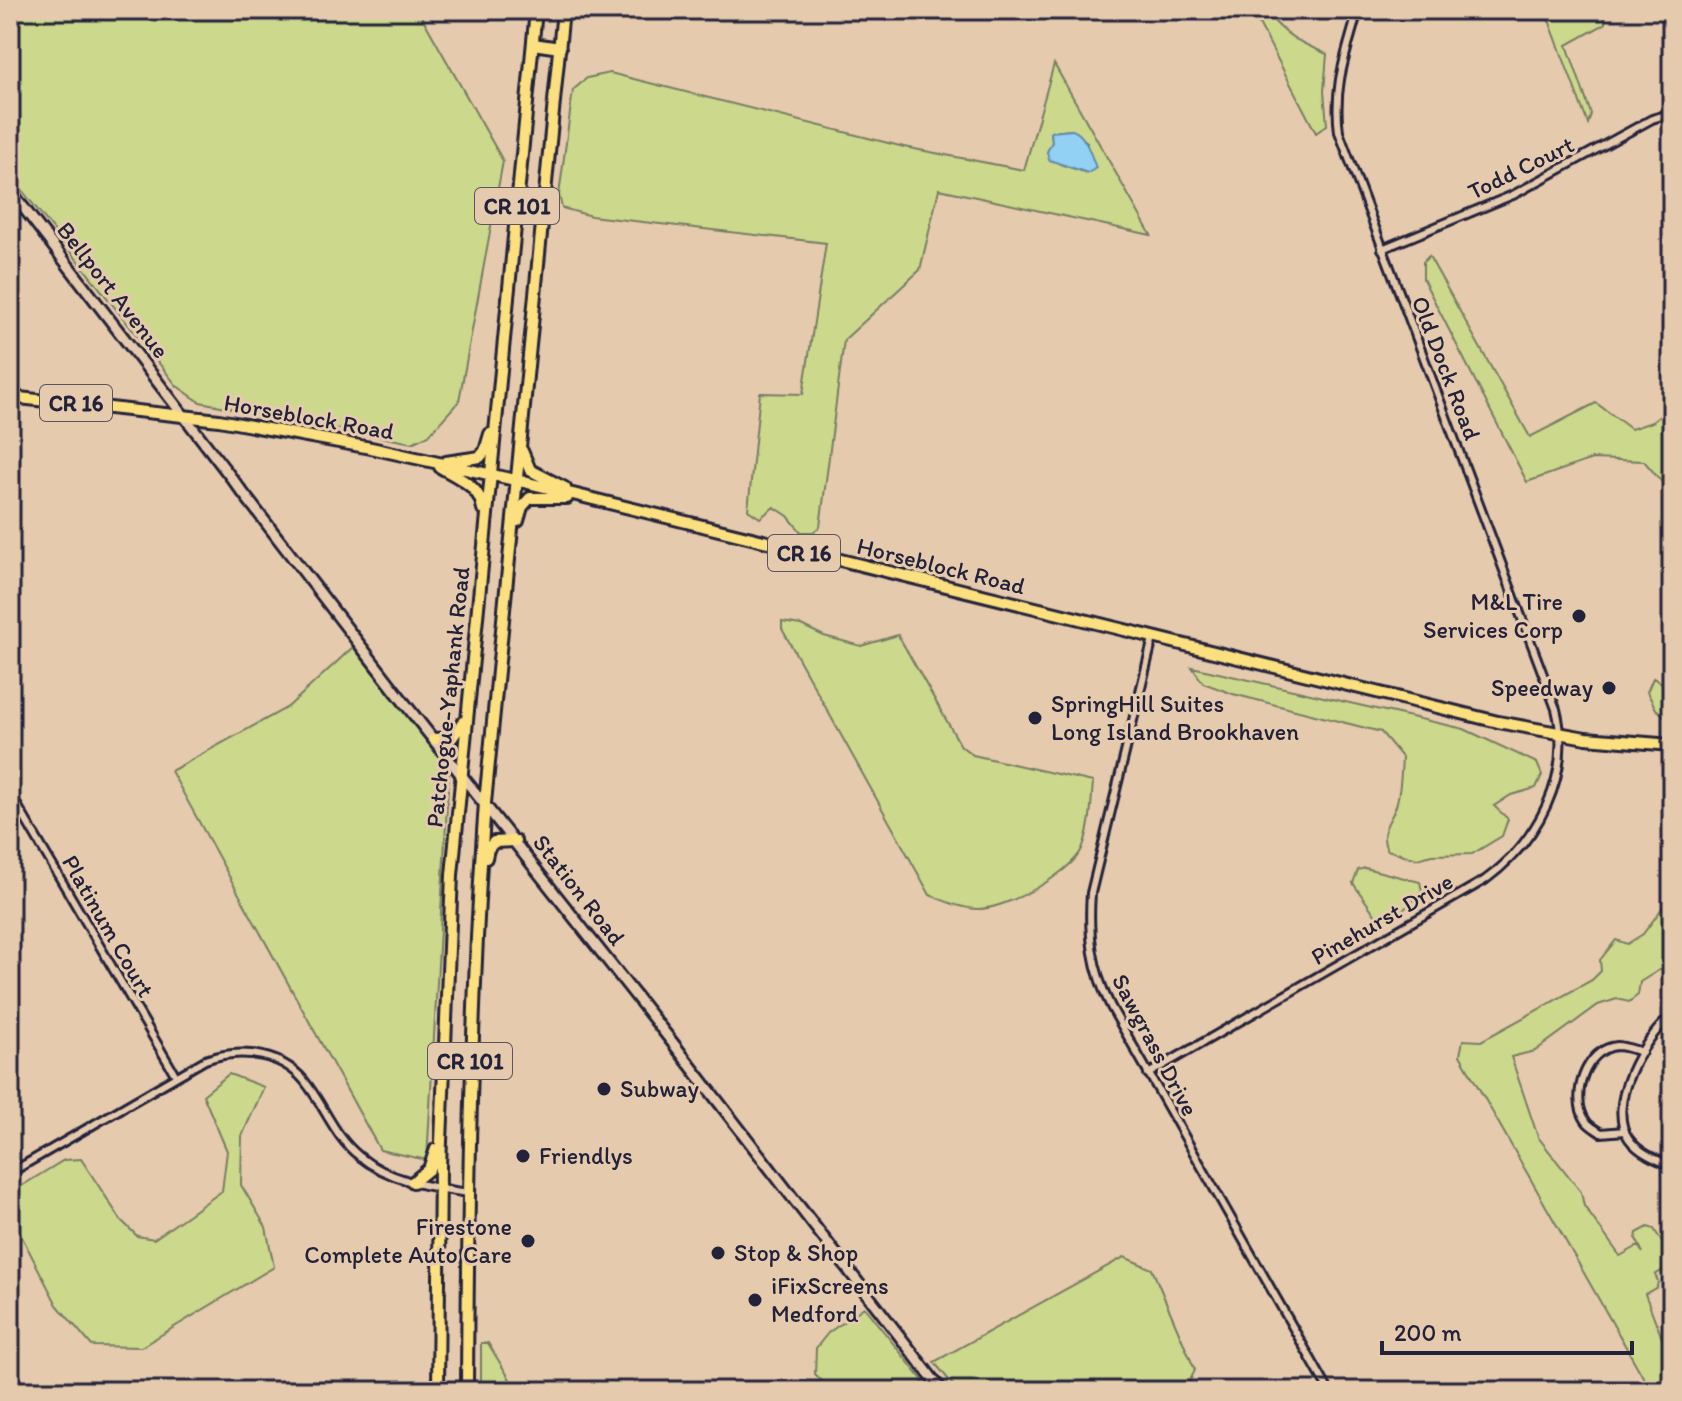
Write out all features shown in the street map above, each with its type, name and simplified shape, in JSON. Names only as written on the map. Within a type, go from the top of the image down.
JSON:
[{"type":"main road","name":"Patchogue-Yaphank Road","points":[[438,1391],[440,1189],[448,937],[461,773],[536,10]]},
{"type":"main road","name":"Patchogue-Yaphank Road","points":[[478,895],[563,10]]},
{"type":"main road","points":[[533,44],[560,48]]},
{"type":"main road","name":"Bellport Avenue","points":[[10,190],[183,415]]},
{"type":"main road","name":"Horseblock Road","points":[[10,397],[183,415],[336,441],[588,498],[1464,714],[1560,734],[1672,745]]},
{"type":"main road","points":[[434,462],[476,458],[483,454],[497,409]]},
{"type":"main road","name":"Station Road","points":[[183,415],[942,1391]]},
{"type":"main road","points":[[520,446],[530,470],[588,498]]},
{"type":"main road","points":[[434,462],[478,492],[485,527]]},
{"type":"main road","points":[[510,550],[522,507],[527,500],[535,497],[588,498]]},
{"type":"main road","points":[[434,739],[447,740],[456,735],[467,713]]},
{"type":"main road","points":[[478,895],[491,845],[498,840],[515,841]]},
{"type":"main road","name":"CR 101","points":[[467,1391],[468,1193],[478,895]]},
{"type":"main road","points":[[413,1182],[432,1164],[442,1115]]},
{"type":"street","name":"Old Dock Road","points":[[1358,10],[1335,102],[1339,132],[1556,709],[1560,734]]},
{"type":"street","name":"Todd Court","points":[[1382,249],[1513,195],[1652,119],[1672,113]]},
{"type":"street","name":"Sawgrass Drive","points":[[1153,638],[1091,893],[1089,928],[1098,980],[1148,1074],[1329,1391]]},
{"type":"street","name":"Pinehurst Drive","points":[[1148,1074],[1497,872],[1516,854],[1542,819],[1555,780],[1560,734]]},
{"type":"street","name":"Platinum Court","points":[[10,793],[176,1076]]},
{"type":"street","points":[[1670,1020],[1642,1052],[1626,1083],[1620,1116],[1628,1138],[1642,1152],[1672,1166]]},
{"type":"street","points":[[1625,1131],[1601,1133],[1586,1121],[1579,1100],[1581,1081],[1595,1056],[1616,1046],[1642,1052]]},
{"type":"street","points":[[10,1173],[205,1060],[223,1054],[251,1053],[270,1057],[302,1077],[339,1134],[373,1166],[413,1182],[468,1193]]},
{"type":"green space","points":[[10,10],[418,10],[503,161],[459,401],[429,435],[412,443],[200,402],[177,386],[10,175]]},
{"type":"green space","points":[[1252,10],[1264,10],[1292,37],[1327,54],[1324,91],[1327,125],[1316,133]]},
{"type":"green space","points":[[1542,10],[1604,10],[1605,24],[1567,45],[1591,114],[1588,124],[1550,23]]},
{"type":"green space","points":[[1054,64],[1151,235],[939,189],[920,270],[844,340],[820,527],[813,532],[801,532],[788,516],[774,507],[760,518],[748,510],[760,393],[803,394],[826,243],[591,216],[562,208],[559,195],[573,90],[587,78],[610,73],[904,147],[1024,170]],"holes":[[[1072,130],[1087,142],[1087,151],[1093,160],[1087,173],[1060,164],[1047,152],[1052,142],[1051,132]]]},
{"type":"green space","points":[[1429,256],[1530,437],[1596,403],[1631,429],[1652,422],[1672,407],[1672,494],[1644,461],[1592,459],[1527,482],[1423,279],[1423,262]]},
{"type":"green space","points":[[782,622],[801,625],[824,636],[861,646],[898,635],[961,746],[973,755],[1093,782],[1087,832],[1075,859],[1036,889],[989,908],[965,907],[930,895],[782,629]]},
{"type":"green space","points":[[353,647],[449,770],[427,1160],[380,1150],[171,771],[288,707]]},
{"type":"green space","points":[[1192,667],[1464,729],[1537,763],[1542,775],[1536,788],[1511,795],[1494,806],[1508,819],[1502,836],[1472,854],[1432,855],[1417,859],[1387,850],[1384,836],[1398,796],[1402,757],[1381,732],[1233,694],[1203,683]]},
{"type":"green space","points":[[1653,678],[1672,688],[1672,722],[1656,709],[1647,692]]},
{"type":"green space","points":[[1365,868],[1420,882],[1422,891],[1403,910],[1378,919],[1353,883],[1358,870]]},
{"type":"green space","points":[[1672,895],[1672,962],[1640,982],[1638,995],[1629,1002],[1617,999],[1598,1005],[1535,1051],[1511,1057],[1538,1137],[1581,1192],[1584,1206],[1620,1256],[1638,1246],[1643,1253],[1636,1239],[1637,1233],[1648,1227],[1654,1229],[1672,1259],[1670,1266],[1655,1275],[1657,1287],[1645,1294],[1672,1364],[1672,1391],[1651,1391],[1460,1055],[1463,1040],[1481,1041],[1592,980],[1601,971],[1600,960],[1616,940],[1627,944],[1643,934]]},
{"type":"green space","points":[[229,1074],[264,1087],[242,1136],[241,1185],[266,1227],[274,1267],[141,1347],[92,1346],[57,1305],[10,1214],[10,1193],[64,1160],[81,1159],[121,1220],[137,1236],[154,1239],[222,1191],[227,1151],[203,1095]]},
{"type":"green space","points":[[1124,1257],[1152,1269],[1195,1370],[1185,1391],[958,1391],[934,1362]]},
{"type":"green space","points":[[864,1307],[924,1382],[908,1391],[827,1391],[815,1374],[816,1348],[828,1333]]},
{"type":"green space","points":[[481,1343],[488,1343],[517,1391],[481,1391]]},
{"type":"water","points":[[1072,130],[1084,140],[1092,157],[1096,168],[1088,173],[1049,160],[1047,152],[1052,142],[1051,132]]},
{"type":"place","name":"M&L Tire Services Corp","points":[[1579,616]]},
{"type":"place","name":"Speedway","points":[[1609,688]]},
{"type":"place","name":"SpringHill Suites Long Island Brookhaven","points":[[1035,718]]},
{"type":"place","name":"Subway","points":[[604,1089]]},
{"type":"place","name":"Friendlys","points":[[523,1156]]},
{"type":"place","name":"Firestone Complete Auto Care","points":[[528,1241]]},
{"type":"place","name":"Stop & Shop","points":[[718,1253]]},
{"type":"place","name":"iFixScreens Medford","points":[[755,1300]]}]
